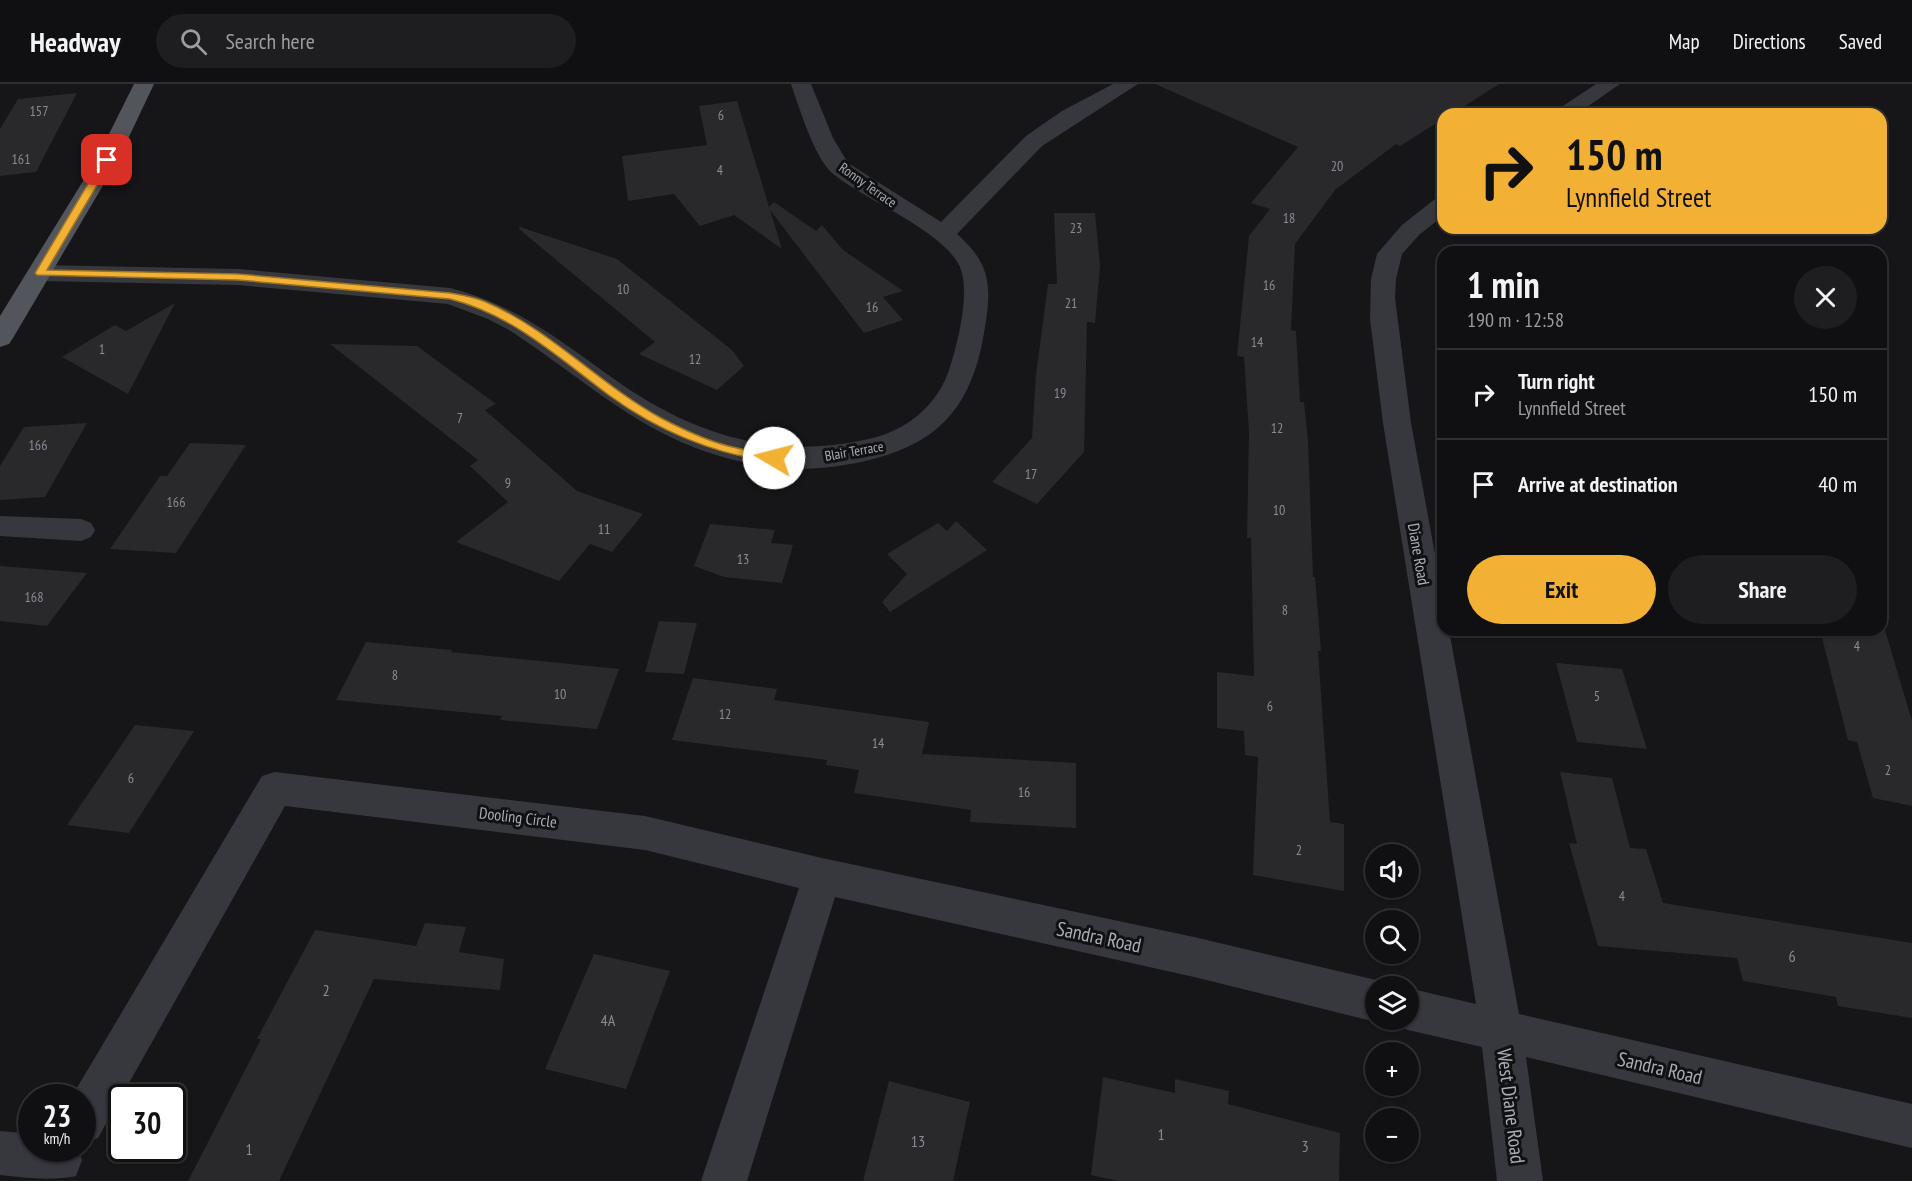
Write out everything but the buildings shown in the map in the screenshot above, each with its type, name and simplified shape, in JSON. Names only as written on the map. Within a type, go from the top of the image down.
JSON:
[{"type":"main road","points":[[0,338],[107,160],[144,84]]},
{"type":"street","name":"Ronny Terrace","points":[[801,84],[824,145],[839,167],[943,234]]},
{"type":"street","points":[[943,234],[1034,141],[1070,116],[1128,84]]},
{"type":"street","points":[[1572,108],[1610,84]]},
{"type":"street","name":"Diane Road","points":[[1437,209],[1398,244],[1386,262],[1383,289],[1385,332],[1397,423],[1501,1031]]},
{"type":"street","name":"Blair Terrace","points":[[40,273],[238,277],[450,296],[480,303],[516,321],[615,394],[656,421],[695,439],[735,452],[774,458],[813,458],[859,453],[892,444],[921,427],[947,406],[959,381],[968,353],[978,293],[974,267],[960,247],[943,234]]},
{"type":"street","name":"Dooling Circle","points":[[96,1098],[275,788],[645,833],[822,876]]},
{"type":"street","points":[[724,1181],[822,876]]},
{"type":"street","name":"Sandra Road","points":[[822,876],[1194,957],[1365,998]]},
{"type":"street","name":"Sandra Road","points":[[1419,1012],[1912,1126]]},
{"type":"street","name":"West Diane Road","points":[[1501,1031],[1520,1181]]},
{"type":"street","points":[[0,1153],[60,1163]]},
{"type":"lane","points":[[0,526],[81,530]]},
{"type":"route","points":[[107,160],[40,273],[238,277],[450,296],[480,303],[533,331],[615,394],[656,421],[695,439],[735,452],[774,458]]}]
